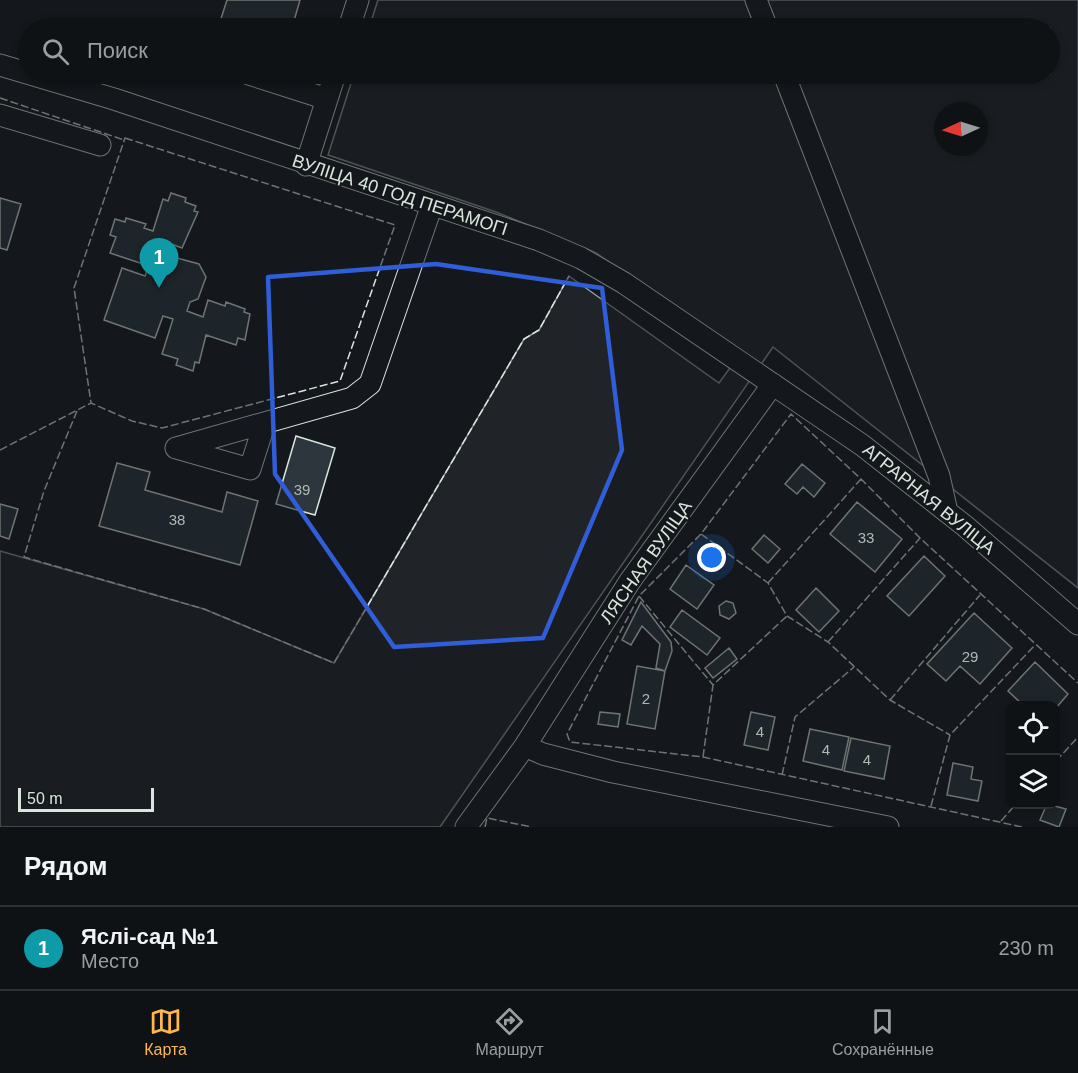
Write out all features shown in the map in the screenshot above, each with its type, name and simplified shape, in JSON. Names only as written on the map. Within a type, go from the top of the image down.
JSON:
[{"type":"street","points":[[352,18],[358,0]]},
{"type":"street","points":[[756,0],[763,18]]},
{"type":"street","name":"ВУЛІЦА 40 ГОД ПЕРАМОГІ","points":[[0,65],[18,70]]},
{"type":"street","name":"ВУЛІЦА 40 ГОД ПЕРАМОГІ","points":[[64,84],[539,240],[581,258],[650,301],[773,384]]},
{"type":"street","points":[[280,84],[327,99]]},
{"type":"street","points":[[306,165],[332,84]]},
{"type":"street","points":[[788,84],[939,476],[947,512]]},
{"type":"street","points":[[0,115],[100,145]]},
{"type":"street","points":[[264,424],[352,398],[370,384],[432,205]]},
{"type":"street","name":"АГРАРНАЯ ВУЛІЦА","points":[[773,384],[862,446],[947,512],[1078,624]]},
{"type":"street","name":"ЛЯСНАЯ ВУЛІЦА","points":[[466,827],[525,746],[630,581],[773,384]]},
{"type":"street","points":[[525,746],[543,754],[613,772],[888,827]]},
{"type":"highlighted area","points":[[436,264],[602,288],[622,450],[543,638],[394,647],[275,474],[268,277]]},
{"type":"shaded area","points":[[378,0],[1078,0],[1078,588],[773,347],[440,827],[0,827],[0,551],[204,609],[334,663],[524,339],[539,330],[569,276],[719,383],[741,353],[596,253],[496,212],[328,155],[351,84],[1060,84],[1060,18],[372,18]]},
{"type":"building","points":[[227,0],[300,0],[295,18],[221,18]]},
{"type":"building","points":[[171,193],[186,198],[185,202],[196,206],[194,211],[198,212],[182,248],[166,242],[160,260],[169,263],[177,258],[199,264],[206,277],[198,299],[190,302],[187,311],[203,317],[208,300],[225,306],[226,302],[245,309],[244,312],[250,314],[245,340],[238,338],[236,345],[206,335],[199,363],[195,362],[193,371],[176,365],[178,359],[162,354],[173,319],[163,316],[155,338],[104,320],[122,268],[145,276],[149,266],[110,253],[116,237],[110,235],[115,219],[125,222],[126,218],[146,224],[144,228],[153,231],[163,199],[168,201]]},
{"type":"building","points":[[0,198],[21,204],[7,250],[0,248]]},
{"type":"building","points":[[296,436],[335,448],[315,515],[276,504]]},
{"type":"building","points":[[117,463],[150,472],[145,490],[222,512],[227,492],[258,501],[240,565],[99,526]]},
{"type":"building","points":[[802,464],[825,483],[814,497],[803,487],[797,494],[785,484]]},
{"type":"building","points":[[857,502],[902,539],[875,572],[830,534]]},
{"type":"building","points":[[0,504],[18,509],[9,539],[0,536]]},
{"type":"building","points":[[764,535],[780,549],[768,563],[752,549]]},
{"type":"building","points":[[924,556],[945,576],[909,616],[887,596]]},
{"type":"building","points":[[686,565],[714,585],[697,609],[670,589]]},
{"type":"building","points":[[816,588],[839,611],[819,632],[796,610]]},
{"type":"building","points":[[726,601],[733,603],[736,613],[729,619],[720,615],[719,606]]},
{"type":"building","points":[[641,602],[671,642],[672,651],[665,671],[656,668],[660,644],[642,626],[631,645],[622,640]]},
{"type":"building","points":[[682,610],[720,638],[707,655],[670,627]]},
{"type":"building","points":[[974,613],[1012,648],[980,684],[960,666],[946,681],[927,664]]},
{"type":"building","points":[[729,648],[737,659],[713,678],[705,668]]},
{"type":"building","points":[[1035,662],[1068,694],[1060,703],[1060,701],[1019,701],[1008,691]]},
{"type":"building","points":[[637,666],[665,671],[655,729],[627,724]]},
{"type":"building","points":[[600,712],[620,714],[618,727],[598,724]]},
{"type":"building","points":[[751,712],[775,717],[768,750],[744,745]]},
{"type":"building","points":[[810,729],[849,737],[842,770],[803,761]]},
{"type":"building","points":[[851,738],[890,746],[884,779],[844,771]]},
{"type":"building","points":[[953,763],[973,767],[971,779],[982,781],[978,801],[947,795]]},
{"type":"building","points":[[1045,809],[1066,809],[1059,827],[1040,820]]},
{"type":"fence","points":[[0,98],[124,140]]},
{"type":"fence","points":[[125,138],[395,225],[340,381],[162,428],[132,421],[91,403],[74,288],[125,138]]},
{"type":"fence","points":[[77,411],[44,491],[24,557],[204,609],[334,663],[524,339],[539,330],[569,276]]},
{"type":"fence","points":[[0,450],[91,403]]},
{"type":"fence","points":[[1022,827],[703,757],[570,742],[567,734],[639,596],[701,534],[791,414],[920,538],[1078,683]]},
{"type":"fence","points":[[768,583],[861,479]]},
{"type":"fence","points":[[701,534],[768,583],[787,616],[828,642],[890,700],[950,735]]},
{"type":"fence","points":[[828,642],[920,538]]},
{"type":"fence","points":[[890,700],[980,595]]},
{"type":"fence","points":[[639,596],[713,685]]},
{"type":"fence","points":[[703,757],[713,685],[787,616]]},
{"type":"fence","points":[[931,806],[950,735],[1035,645]]},
{"type":"fence","points":[[782,775],[795,717],[854,667]]},
{"type":"fence","points":[[1060,757],[1078,737]]},
{"type":"fence","points":[[1001,821],[1012,809]]},
{"type":"fence","points":[[485,827],[487,818],[532,827]]},
{"type":"place","name":"Яслі-сад №1","points":[[159,288]]}]
